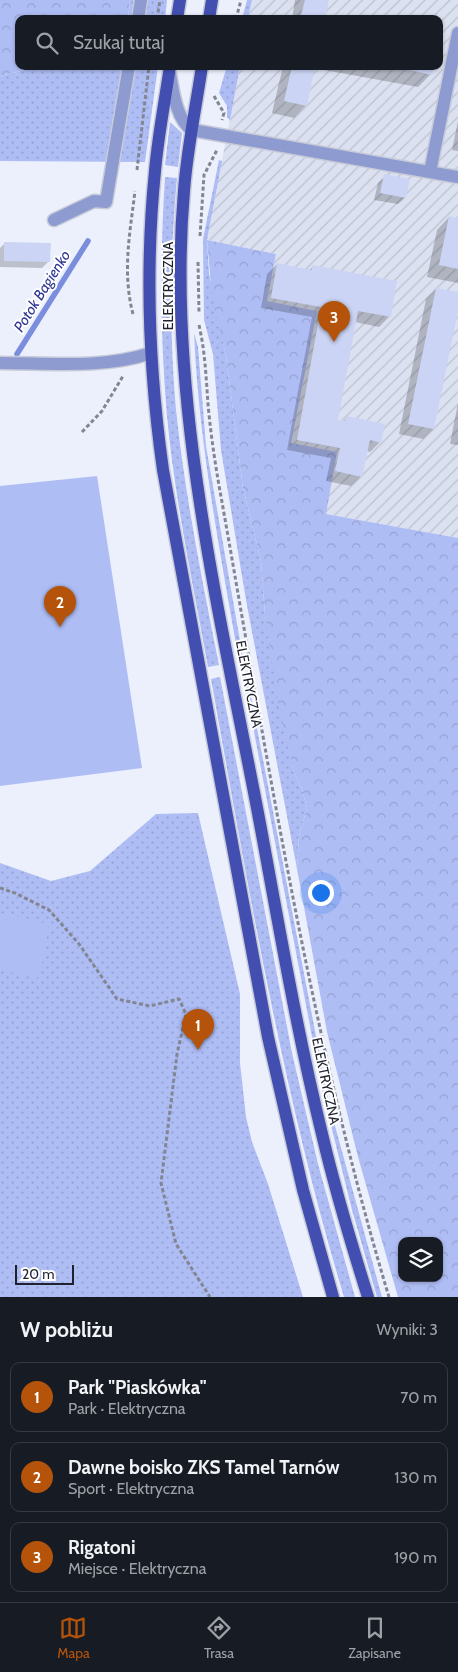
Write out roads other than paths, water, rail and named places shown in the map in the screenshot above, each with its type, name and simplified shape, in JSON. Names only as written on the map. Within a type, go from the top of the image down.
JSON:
[{"type":"main road","points":[[178,15],[180,0]]},
{"type":"main road","points":[[210,15],[212,0]]},
{"type":"main road","name":"ELEKTRYCZNA","points":[[169,70],[155,170],[151,226],[151,353],[154,406],[162,470],[268,1038],[303,1190],[334,1297]]},
{"type":"main road","name":"ELEKTRYCZNA","points":[[201,70],[184,192],[182,301],[189,418],[200,495],[231,671],[300,1034],[322,1134],[368,1297]]},
{"type":"street","points":[[139,15],[141,0]]},
{"type":"street","points":[[430,172],[458,33]]},
{"type":"street","points":[[54,220],[94,201],[106,202],[128,70]]},
{"type":"street","points":[[169,70],[175,100],[184,122],[192,130],[458,177]]},
{"type":"street","points":[[0,363],[97,364],[130,359],[151,353]]},
{"type":"waterway","name":"Potok Bagienko","points":[[17,354],[88,241]]},
{"type":"place","name":"Rigatoni","points":[[334,342]]},
{"type":"place","name":"Dawne boisko ZKS Tamel Tarnów","points":[[60,627]]},
{"type":"place","name":"Park \"Piaskówka\"","points":[[198,1050]]}]
